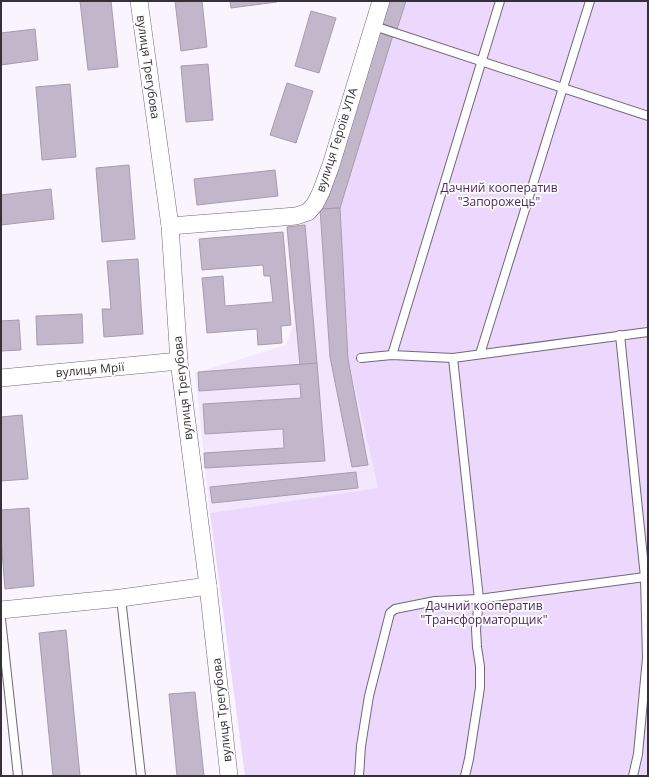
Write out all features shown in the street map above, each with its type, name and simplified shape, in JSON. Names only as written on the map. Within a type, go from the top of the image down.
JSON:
[{"type":"street","name":"вулиця Трегубова","points":[[139,1],[170,226],[179,361],[208,586],[229,776]]},
{"type":"street","name":"вулиця Героїв УПА","points":[[170,226],[296,216],[308,212],[315,204],[331,165],[381,1]]},
{"type":"street","name":"вулиця Мрії","points":[[1,378],[179,361]]},
{"type":"street","points":[[1,610],[121,598],[208,586]]},
{"type":"lane","points":[[392,356],[500,1]]},
{"type":"lane","points":[[480,354],[590,1]]},
{"type":"lane","points":[[374,26],[648,116]]},
{"type":"lane","points":[[361,358],[392,356],[453,358],[648,332]]},
{"type":"lane","points":[[620,335],[645,577],[647,658],[638,754],[633,776]]},
{"type":"lane","points":[[453,358],[479,599],[476,647],[480,666],[480,688],[469,759],[464,776]]},
{"type":"lane","points":[[359,776],[361,746],[368,696],[390,613],[395,609],[435,601],[479,599],[645,577]]},
{"type":"lane","points":[[121,598],[141,776]]},
{"type":"lane","points":[[1,620],[18,776]]},
{"type":"shaded area","points":[[384,1],[403,1],[348,359],[378,489],[210,513],[195,373],[286,345],[294,322],[286,227],[320,209]]},
{"type":"green space","name":"Дачний кооператив \"Трансформаторщик\"","points":[[403,1],[648,1],[648,776],[245,776],[210,513],[378,488],[348,359],[340,208]]},
{"type":"building","points":[[80,1],[111,1],[118,67],[88,70]]},
{"type":"building","points":[[175,1],[202,1],[207,47],[181,51]]},
{"type":"building","points":[[230,1],[277,1],[277,2],[231,8]]},
{"type":"building","points":[[388,1],[406,1],[397,29],[381,23]]},
{"type":"building","points":[[311,11],[336,18],[319,73],[295,66]]},
{"type":"building","points":[[35,29],[38,60],[1,65],[1,33]]},
{"type":"building","points":[[377,30],[393,35],[340,208],[320,209]]},
{"type":"building","points":[[208,64],[213,120],[186,122],[181,66]]},
{"type":"building","points":[[287,83],[313,91],[296,143],[270,135]]},
{"type":"building","points":[[70,84],[76,157],[42,160],[36,87]]},
{"type":"building","points":[[129,165],[135,239],[102,242],[96,168]]},
{"type":"building","points":[[275,170],[278,196],[197,205],[194,179]]},
{"type":"building","points":[[51,189],[54,219],[1,225],[1,195]]},
{"type":"building","points":[[340,208],[348,359],[368,465],[352,467],[330,357],[320,209]]},
{"type":"building","points":[[305,225],[317,363],[300,365],[287,227]]},
{"type":"building","points":[[283,232],[291,325],[281,326],[282,343],[258,345],[257,329],[207,333],[202,278],[223,276],[225,306],[273,302],[270,276],[264,276],[263,265],[202,270],[199,239]]},
{"type":"building","points":[[138,259],[143,334],[104,337],[102,309],[111,309],[107,261]]},
{"type":"building","points":[[82,314],[83,343],[37,345],[36,316]]},
{"type":"building","points":[[19,320],[21,350],[1,351],[1,321]]},
{"type":"building","points":[[317,363],[325,461],[205,468],[204,453],[284,448],[283,429],[205,434],[203,404],[301,398],[300,384],[199,391],[198,372]]},
{"type":"building","points":[[22,415],[28,479],[1,481],[1,417]]},
{"type":"building","points":[[356,472],[358,488],[212,503],[210,487]]},
{"type":"building","points":[[29,508],[34,586],[5,589],[1,539],[1,510]]},
{"type":"building","points":[[66,630],[80,776],[53,776],[39,633]]},
{"type":"building","points":[[195,692],[204,776],[177,776],[169,694]]},
{"type":"park label","name":"Дачний кооператив \"Запорожець\"","points":[[499,195]]}]
